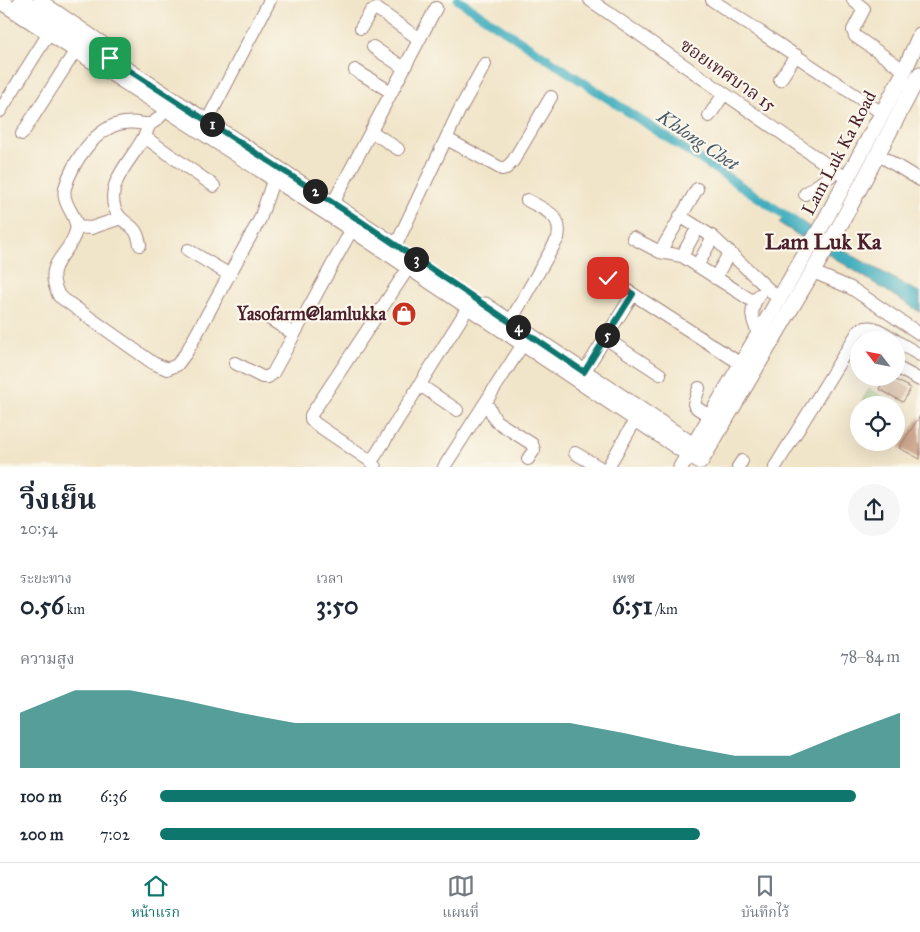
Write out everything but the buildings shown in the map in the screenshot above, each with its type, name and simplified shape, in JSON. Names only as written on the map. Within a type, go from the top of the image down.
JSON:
[{"type":"main road","points":[[0,1],[410,267],[522,344],[696,459]]},
{"type":"main road","points":[[29,1],[110,58],[333,203],[584,372],[696,459]]},
{"type":"main road","name":"Lam Luk Ka Road","points":[[696,459],[711,416],[825,220],[841,175],[882,113],[920,35]]},
{"type":"main road","name":"Lam Luk Ka Road","points":[[696,459],[814,271],[919,80]]},
{"type":"street","points":[[207,121],[270,0]]},
{"type":"street","name":"ซอยเทศบาล 15","points":[[590,0],[841,175]]},
{"type":"street","points":[[712,0],[882,113]]},
{"type":"street","points":[[853,0],[864,9],[853,30],[855,36],[904,70]]},
{"type":"street","points":[[333,203],[436,8]]},
{"type":"street","points":[[362,28],[371,11],[377,10],[419,39]]},
{"type":"street","points":[[0,111],[50,33]]},
{"type":"street","points":[[373,47],[404,68]]},
{"type":"street","points":[[22,134],[76,50]]},
{"type":"street","points":[[780,80],[796,55]]},
{"type":"street","points":[[396,245],[485,64]]},
{"type":"street","points":[[355,70],[391,92]]},
{"type":"street","points":[[709,116],[724,94]]},
{"type":"street","points":[[447,139],[502,169],[506,168],[513,161],[551,97]]},
{"type":"street","points":[[140,245],[139,235],[134,227],[121,218],[115,209],[115,187],[122,171],[147,132],[167,109]]},
{"type":"street","points":[[214,186],[147,132],[124,122],[94,138],[72,170],[65,190],[66,206],[77,226],[76,232],[52,274],[59,296],[138,353],[167,369],[177,365],[186,353],[260,219],[274,178]]},
{"type":"street","points":[[371,131],[398,149]]},
{"type":"street","points":[[879,155],[920,180]]},
{"type":"street","points":[[805,194],[841,175]]},
{"type":"street","points":[[660,252],[697,189]]},
{"type":"street","points":[[510,322],[558,238],[560,228],[559,222],[553,216],[527,200]]},
{"type":"street","points":[[680,216],[698,227],[730,252],[779,299]]},
{"type":"street","points":[[77,226],[92,228],[121,218]]},
{"type":"street","points":[[682,256],[698,227]]},
{"type":"street","points":[[234,363],[262,377],[268,377],[273,373],[352,229]]},
{"type":"street","points":[[633,238],[660,252],[682,256],[754,302]]},
{"type":"street","points":[[697,266],[713,238]]},
{"type":"street","points":[[188,250],[230,274]]},
{"type":"street","points":[[716,278],[730,252]]},
{"type":"street","points":[[410,267],[311,415],[311,419],[316,424],[372,463],[469,306]]},
{"type":"street","points":[[814,271],[845,285],[920,334]]},
{"type":"street","points":[[608,278],[741,364]]},
{"type":"street","points":[[759,334],[751,320],[754,302],[766,286]]},
{"type":"street","points":[[584,372],[633,294]]},
{"type":"street","points":[[861,331],[862,328],[878,330],[890,313]]},
{"type":"street","points":[[270,319],[294,334]]},
{"type":"street","points":[[605,338],[660,374]]},
{"type":"street","points":[[444,467],[522,344]]},
{"type":"street","points":[[905,346],[920,355]]},
{"type":"street","points":[[775,467],[850,351]]},
{"type":"street","points":[[905,372],[920,380]]},
{"type":"street","points":[[420,385],[457,410]]},
{"type":"street","points":[[699,388],[694,404],[697,408],[711,416]]},
{"type":"street","points":[[486,402],[496,421],[532,444],[534,450],[528,459]]},
{"type":"street","points":[[608,467],[636,419]]},
{"type":"street","points":[[475,420],[486,425],[496,421]]},
{"type":"street","points":[[575,453],[599,467]]},
{"type":"green space","points":[[869,389],[881,396],[865,396]]},
{"type":"water","points":[[787,212],[848,253],[920,293],[920,312],[779,223]]},
{"type":"waterway","name":"Khlong Chet","points":[[458,0],[794,221]]},
{"type":"place","name":"Yasofarm@lamlukka","points":[[404,314]]},
{"type":"district","name":"Lam Luk Ka","points":[[823,241]]},
{"type":"route","points":[[110,58],[353,216],[584,372],[633,294],[608,278]]}]
